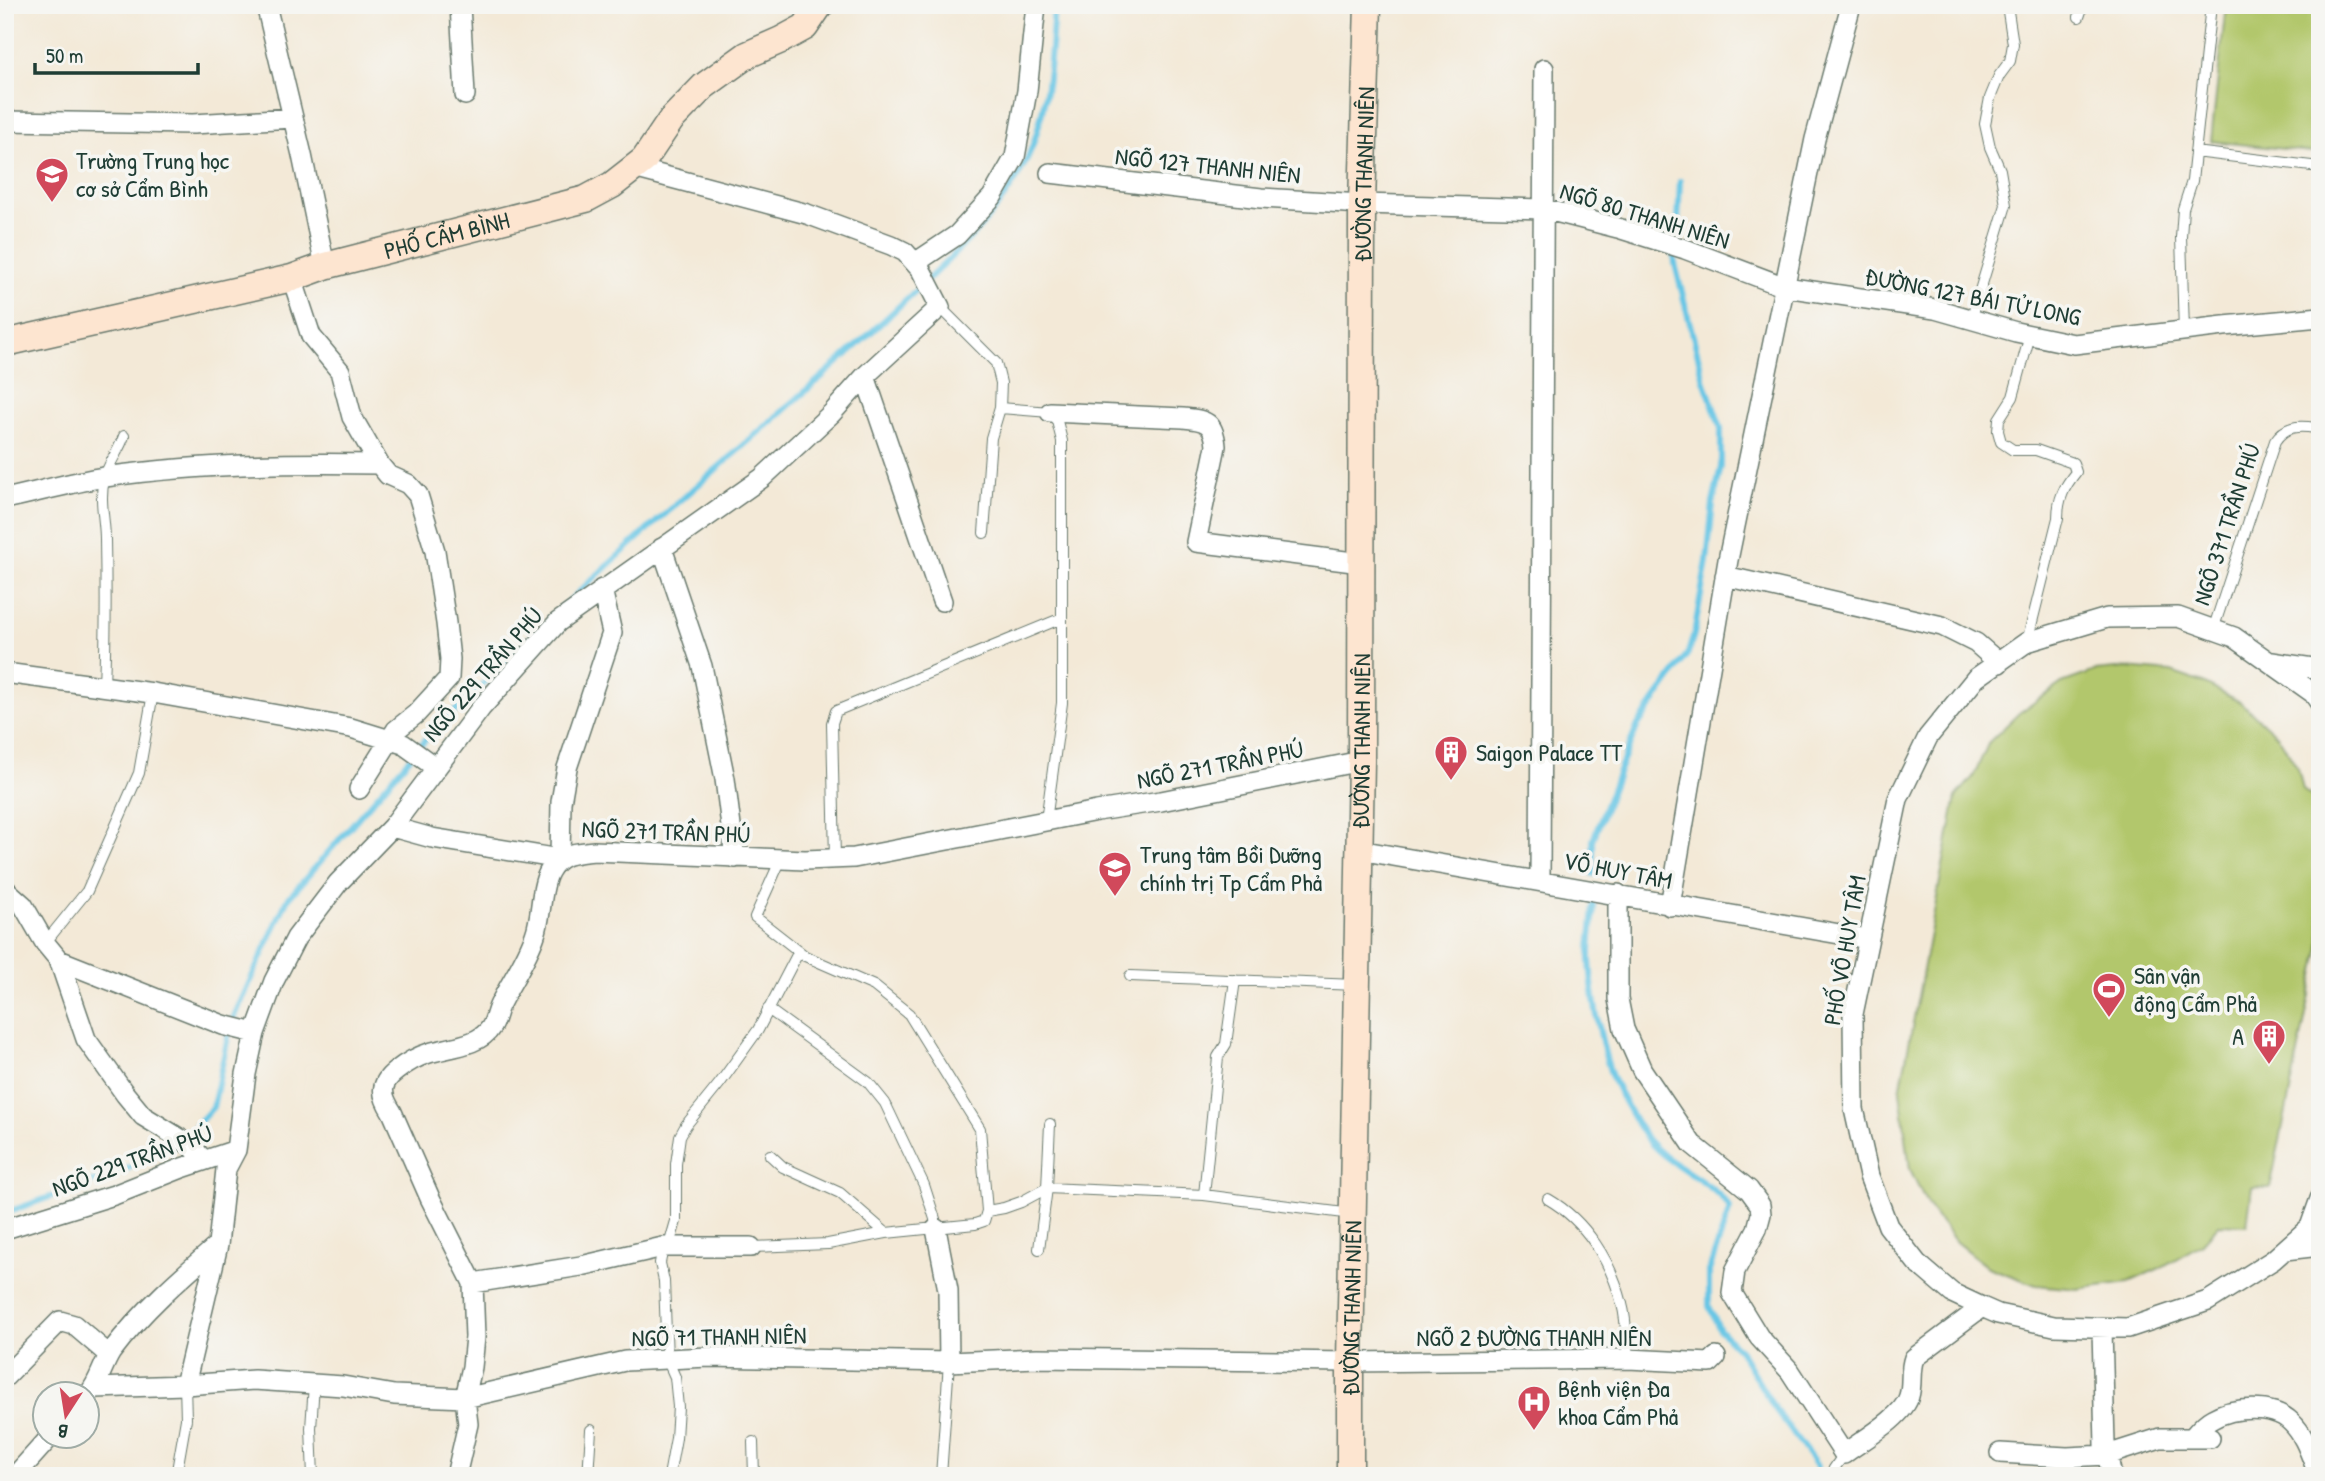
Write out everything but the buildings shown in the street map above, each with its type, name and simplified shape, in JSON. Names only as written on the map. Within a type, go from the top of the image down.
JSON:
[{"type":"street","points":[[267,5],[325,266]]},
{"type":"street","points":[[460,5],[465,95]]},
{"type":"street","name":"PHỐ CẨM BÌNH","points":[[5,343],[292,278],[325,266],[586,199],[612,185],[643,160],[671,120],[704,86],[747,55],[805,27],[821,5]]},
{"type":"street","points":[[918,267],[957,235],[992,197],[1015,157],[1027,91],[1036,5]]},
{"type":"street","name":"ĐƯỜNG THANH NIÊN","points":[[1350,1476],[1361,761],[1362,204],[1368,5]]},
{"type":"street","points":[[1670,906],[1725,576],[1815,139],[1851,5]]},
{"type":"street","points":[[1540,881],[1544,69]]},
{"type":"street","points":[[5,121],[193,124],[293,118]]},
{"type":"street","points":[[634,168],[807,214],[891,245],[905,252],[918,267],[937,299]]},
{"type":"street","name":"NGÕ 127 THANH NIÊN","points":[[1050,173],[1261,198],[1362,204]]},
{"type":"street","name":"NGÕ 80 THANH NIÊN","points":[[1362,204],[1544,209],[1685,249],[1785,287]]},
{"type":"street","points":[[292,278],[311,336],[340,371],[352,417],[379,464],[388,475],[408,484],[418,495],[435,551],[450,659],[449,678],[390,738],[359,789]]},
{"type":"street","name":"ĐƯỜNG 127 BÁI TỬ LONG","points":[[1785,287],[1935,309],[2074,344],[2320,317]]},
{"type":"street","name":"NGÕ 229 TRẦN PHÚ","points":[[185,1385],[218,1245],[226,1169],[236,1150],[250,1032],[296,938],[338,883],[393,827],[423,758],[558,622],[762,478],[832,413],[937,299]]},
{"type":"street","points":[[864,376],[942,601]]},
{"type":"street","points":[[1050,412],[1183,418],[1209,424],[1214,432],[1216,446],[1196,542],[1361,563]]},
{"type":"street","points":[[5,499],[104,477],[242,464],[379,464]]},
{"type":"street","points":[[662,548],[702,666],[725,779],[735,858]]},
{"type":"street","points":[[1725,576],[1942,626],[1976,643],[1999,663]]},
{"type":"street","points":[[393,827],[432,838],[560,859],[561,802],[567,768],[612,633],[603,589]]},
{"type":"street","name":"PHỐ VÕ HUY TÂM","points":[[2320,703],[2313,693],[2234,637],[2178,617],[2107,618],[2026,642],[1976,678],[1928,737],[1898,799],[1853,1014],[1854,1109],[1869,1175],[1888,1226],[1917,1264],[1952,1293],[1998,1314],[2054,1326],[2128,1328],[2208,1301],[2285,1250],[2310,1227],[2320,1199]]},
{"type":"street","points":[[2268,661],[2320,669]]},
{"type":"street","points":[[5,673],[153,692],[330,723],[390,738],[423,758]]},
{"type":"street","name":"NGÕ 271 TRẦN PHÚ","points":[[456,1476],[468,1424],[465,1398],[475,1337],[473,1283],[384,1100],[383,1089],[388,1078],[410,1060],[477,1039],[488,1032],[494,1023],[499,1004],[536,935],[548,873],[560,859],[569,853],[594,851],[735,858],[854,858],[1161,802],[1361,761]]},
{"type":"street","name":"VÕ HUY TÂM","points":[[1359,850],[1868,939]]},
{"type":"street","points":[[5,889],[23,905],[45,943],[59,960],[86,1039],[125,1094],[143,1116],[169,1130],[198,1153]]},
{"type":"street","points":[[1618,894],[1618,999],[1624,1029],[1642,1070],[1692,1144],[1749,1190],[1760,1205],[1761,1214],[1756,1229],[1735,1271],[1732,1293],[1759,1337],[1790,1371],[1844,1454],[1904,1408],[1911,1390],[1910,1369],[1914,1358],[1982,1307]]},
{"type":"street","points":[[59,960],[223,1025],[250,1032]]},
{"type":"street","name":"NGÕ 229 TRẦN PHÚ","points":[[5,1229],[114,1195],[198,1153],[236,1150]]},
{"type":"street","points":[[936,1229],[948,1290],[949,1362]]},
{"type":"street","points":[[97,1380],[109,1355],[151,1304],[218,1245]]},
{"type":"street","name":"PHỐ VÕ HUY TÂM","points":[[2285,1250],[2320,1246]]},
{"type":"street","points":[[473,1283],[581,1266],[663,1247],[751,1247]]},
{"type":"street","points":[[5,1377],[61,1321],[74,1325],[109,1355]]},
{"type":"street","points":[[2102,1329],[2105,1445],[2112,1476]]},
{"type":"street","name":"NGÕ 71 THANH NIÊN","points":[[102,1391],[254,1380],[314,1384],[394,1395],[465,1398],[625,1361],[709,1357],[949,1362],[1037,1358],[1350,1363]]},
{"type":"street","name":"NGÕ 2 ĐƯỜNG THANH NIÊN","points":[[1350,1363],[1628,1359],[1710,1363],[1716,1357]]},
{"type":"street","points":[[2000,1453],[2067,1457],[2107,1455],[2160,1438],[2201,1438],[2209,1420],[2218,1416],[2246,1410],[2275,1411],[2290,1420],[2303,1436],[2319,1476]]},
{"type":"street","points":[[15,1476],[38,1450]]},
{"type":"lane","points":[[1971,320],[2006,205],[2000,170],[1990,147],[1985,124],[1994,87],[2010,61],[2013,44],[2007,5]]},
{"type":"lane","points":[[2080,17],[2083,5]]},
{"type":"lane","points":[[2184,331],[2181,237],[2183,209],[2192,181],[2211,5]]},
{"type":"lane","points":[[2195,152],[2320,167]]},
{"type":"lane","points":[[937,299],[996,363],[1001,383],[1000,408],[991,438],[984,533]]},
{"type":"lane","points":[[2026,642],[2059,518],[2058,503],[2065,486],[2076,472],[2073,463],[2036,450],[2013,450],[2001,442],[1998,431],[2000,419],[2013,397],[2030,335]]},
{"type":"lane","points":[[1000,408],[1050,412],[1057,421],[1062,441],[1062,703],[1046,821]]},
{"type":"lane","name":"NGÕ 371 TRẦN PHÚ","points":[[2213,629],[2275,441],[2281,432],[2297,425],[2315,428],[2320,424]]},
{"type":"lane","points":[[104,685],[105,532],[101,498],[104,477],[124,436]]},
{"type":"lane","points":[[835,859],[832,723],[836,711],[1062,618]]},
{"type":"lane","points":[[45,943],[87,891],[139,773],[153,692]]},
{"type":"lane","points":[[751,1247],[828,1244],[886,1233],[975,1224],[984,1221],[987,1210],[980,1129],[909,1014],[874,986],[805,956],[755,917],[781,859]]},
{"type":"lane","points":[[669,1476],[678,1407],[675,1377],[667,1359],[664,1281],[660,1262],[663,1247],[670,1242],[676,1222],[676,1164],[680,1136],[758,1030],[799,951]]},
{"type":"lane","points":[[1130,976],[1357,985]]},
{"type":"lane","points":[[1204,1195],[1218,1057],[1226,1044],[1235,980]]},
{"type":"lane","points":[[768,1009],[868,1082],[885,1103],[924,1185],[936,1229]]},
{"type":"lane","points":[[1039,1250],[1047,1188],[1050,1124]]},
{"type":"lane","points":[[770,1155],[783,1167],[840,1193],[886,1233]]},
{"type":"lane","points":[[987,1210],[1021,1202],[1047,1188],[1204,1195],[1353,1214]]},
{"type":"lane","points":[[1548,1199],[1571,1214],[1587,1230],[1598,1249],[1623,1305],[1628,1359]]},
{"type":"lane","points":[[941,1476],[949,1362]]},
{"type":"lane","points":[[313,1476],[311,1428],[314,1384]]},
{"type":"lane","points":[[176,1476],[186,1419],[185,1385]]},
{"type":"lane","points":[[588,1476],[591,1430]]},
{"type":"lane","points":[[754,1442],[754,1476]]},
{"type":"lane","points":[[1829,1476],[1844,1454]]},
{"type":"green space","points":[[2226,5],[2320,5],[2320,153],[2211,141]]},
{"type":"green space","name":"Sân vận động Cẩm Phả","points":[[2127,668],[2171,672],[2203,683],[2240,702],[2277,735],[2298,768],[2303,790],[2320,803],[2320,947],[2270,1188],[2252,1187],[2247,1225],[2219,1224],[2201,1244],[2160,1268],[2128,1282],[2077,1289],[2036,1285],[1988,1267],[1956,1242],[1927,1204],[1910,1169],[1900,1091],[1956,797],[1973,777],[1989,742],[2019,713],[2062,683],[2095,671]]},
{"type":"waterway","points":[[559,611],[853,349],[984,223],[1014,183],[1033,143],[1044,104],[1054,5]]},
{"type":"waterway","points":[[1678,222],[1680,181]]},
{"type":"waterway","points":[[1593,874],[1593,840],[1638,725],[1688,653],[1694,634],[1707,561],[1713,503],[1721,467],[1721,428],[1704,380],[1675,264],[1674,249]]},
{"type":"waterway","points":[[5,1213],[123,1171],[184,1139],[213,1107],[231,1023],[287,900],[427,738],[536,633]]},
{"type":"waterway","points":[[1594,902],[1591,974],[1600,1031],[1613,1078],[1649,1141],[1669,1159],[1712,1189],[1730,1208],[1709,1271],[1709,1306],[1720,1330],[1740,1351],[1773,1406],[1817,1466]]},
{"type":"place","name":"Trường Trung học cơ sở Cẩm Bình","points":[[52,204]]},
{"type":"place","name":"Saigon Palace TT","points":[[1451,782]]},
{"type":"place","name":"Trung tâm Bồi Dưỡng chính trị Tp Cẩm Phả","points":[[1115,898]]},
{"type":"place","name":"Sân vận động Cẩm Phả","points":[[2109,1019]]},
{"type":"place","name":"A","points":[[2269,1066]]},
{"type":"place","name":"Bệnh viện Đa khoa Cẩm Phả","points":[[1534,1432]]}]
